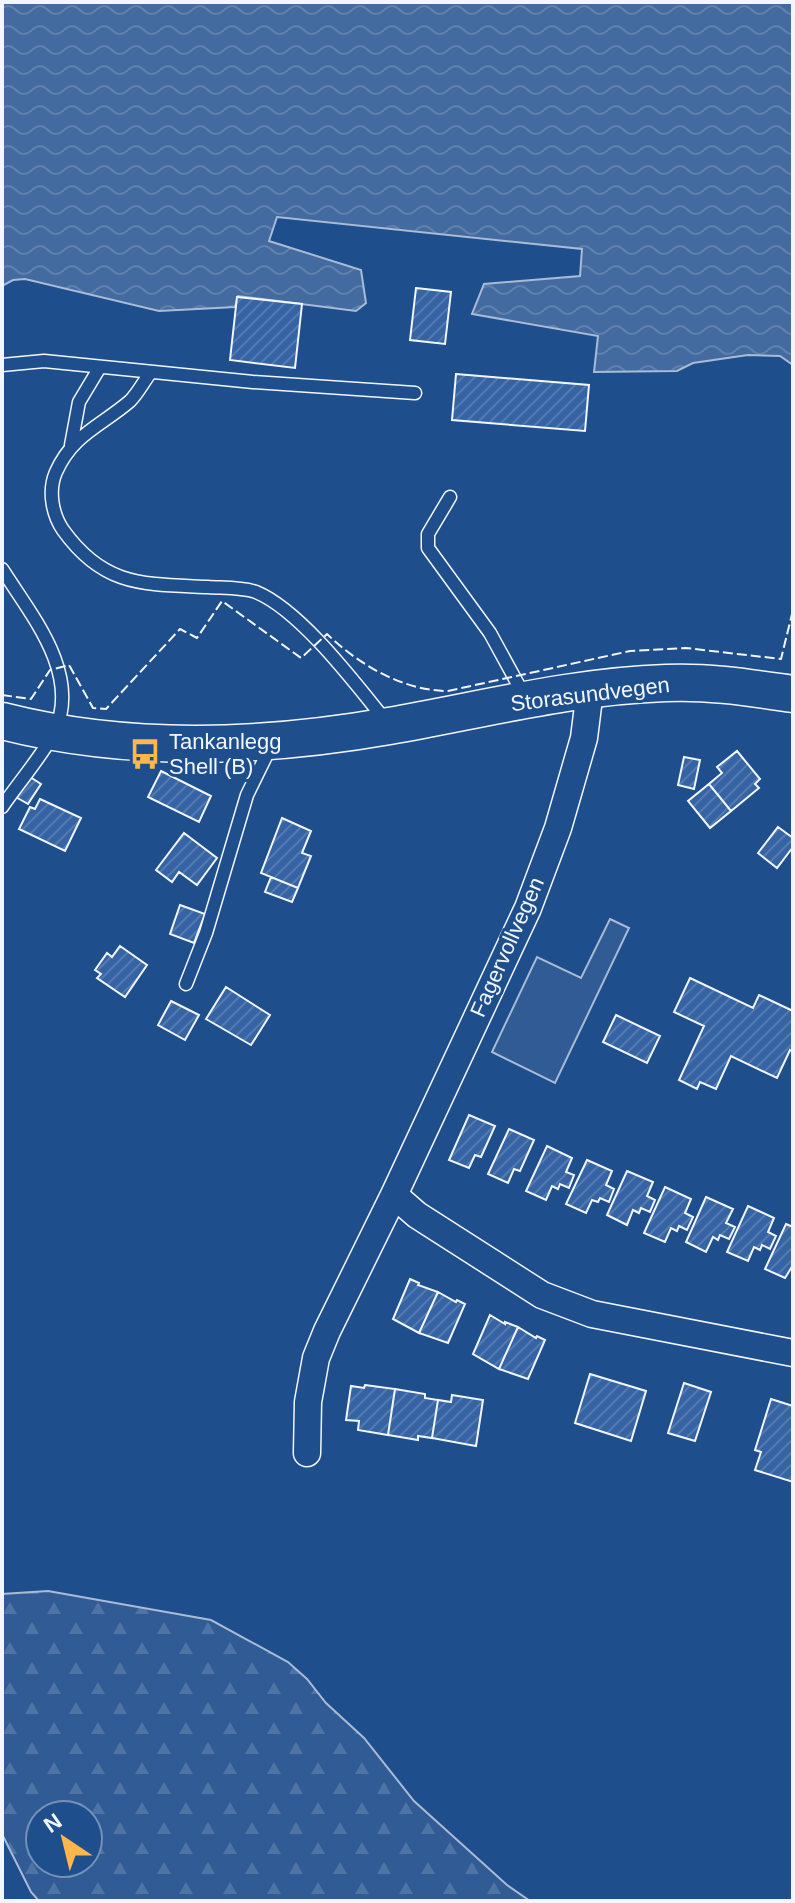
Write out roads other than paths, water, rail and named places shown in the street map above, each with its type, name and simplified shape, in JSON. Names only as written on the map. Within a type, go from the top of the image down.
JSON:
[{"type":"main road","name":"Storasundvegen","points":[[2,721],[54,731],[165,742],[273,741],[389,726],[626,685],[686,683],[793,694]]},
{"type":"street","name":"Fagervollvegen","points":[[307,1453],[308,1402],[316,1358],[528,908],[558,828],[584,738],[590,690]]},
{"type":"street","points":[[394,1195],[417,1215],[542,1295],[592,1314],[793,1353]]},
{"type":"lane","points":[[2,365],[44,361],[253,382],[415,393]]},
{"type":"lane","points":[[100,367],[79,402],[71,445],[55,475],[52,497],[57,520],[77,549],[93,563],[116,576],[143,584],[254,591],[276,603],[352,680],[389,726]]},
{"type":"lane","points":[[71,445],[132,399],[151,372]]},
{"type":"lane","points":[[450,497],[428,534],[428,548],[490,633],[527,700]]},
{"type":"lane","points":[[2,569],[36,622],[61,675],[63,700],[54,731],[2,807]]},
{"type":"lane","points":[[186,984],[206,933],[247,795],[268,758],[273,741]]},
{"type":"water","points":[[2,2],[793,2],[793,365],[780,356],[748,355],[693,363],[677,371],[594,372],[598,336],[472,314],[484,284],[580,276],[582,249],[277,217],[269,241],[361,270],[366,303],[356,311],[238,296],[235,307],[159,311],[25,279],[13,280],[2,286]]},
{"type":"place","name":"Tankanlegg Shell (B)","points":[[145,754]]}]
